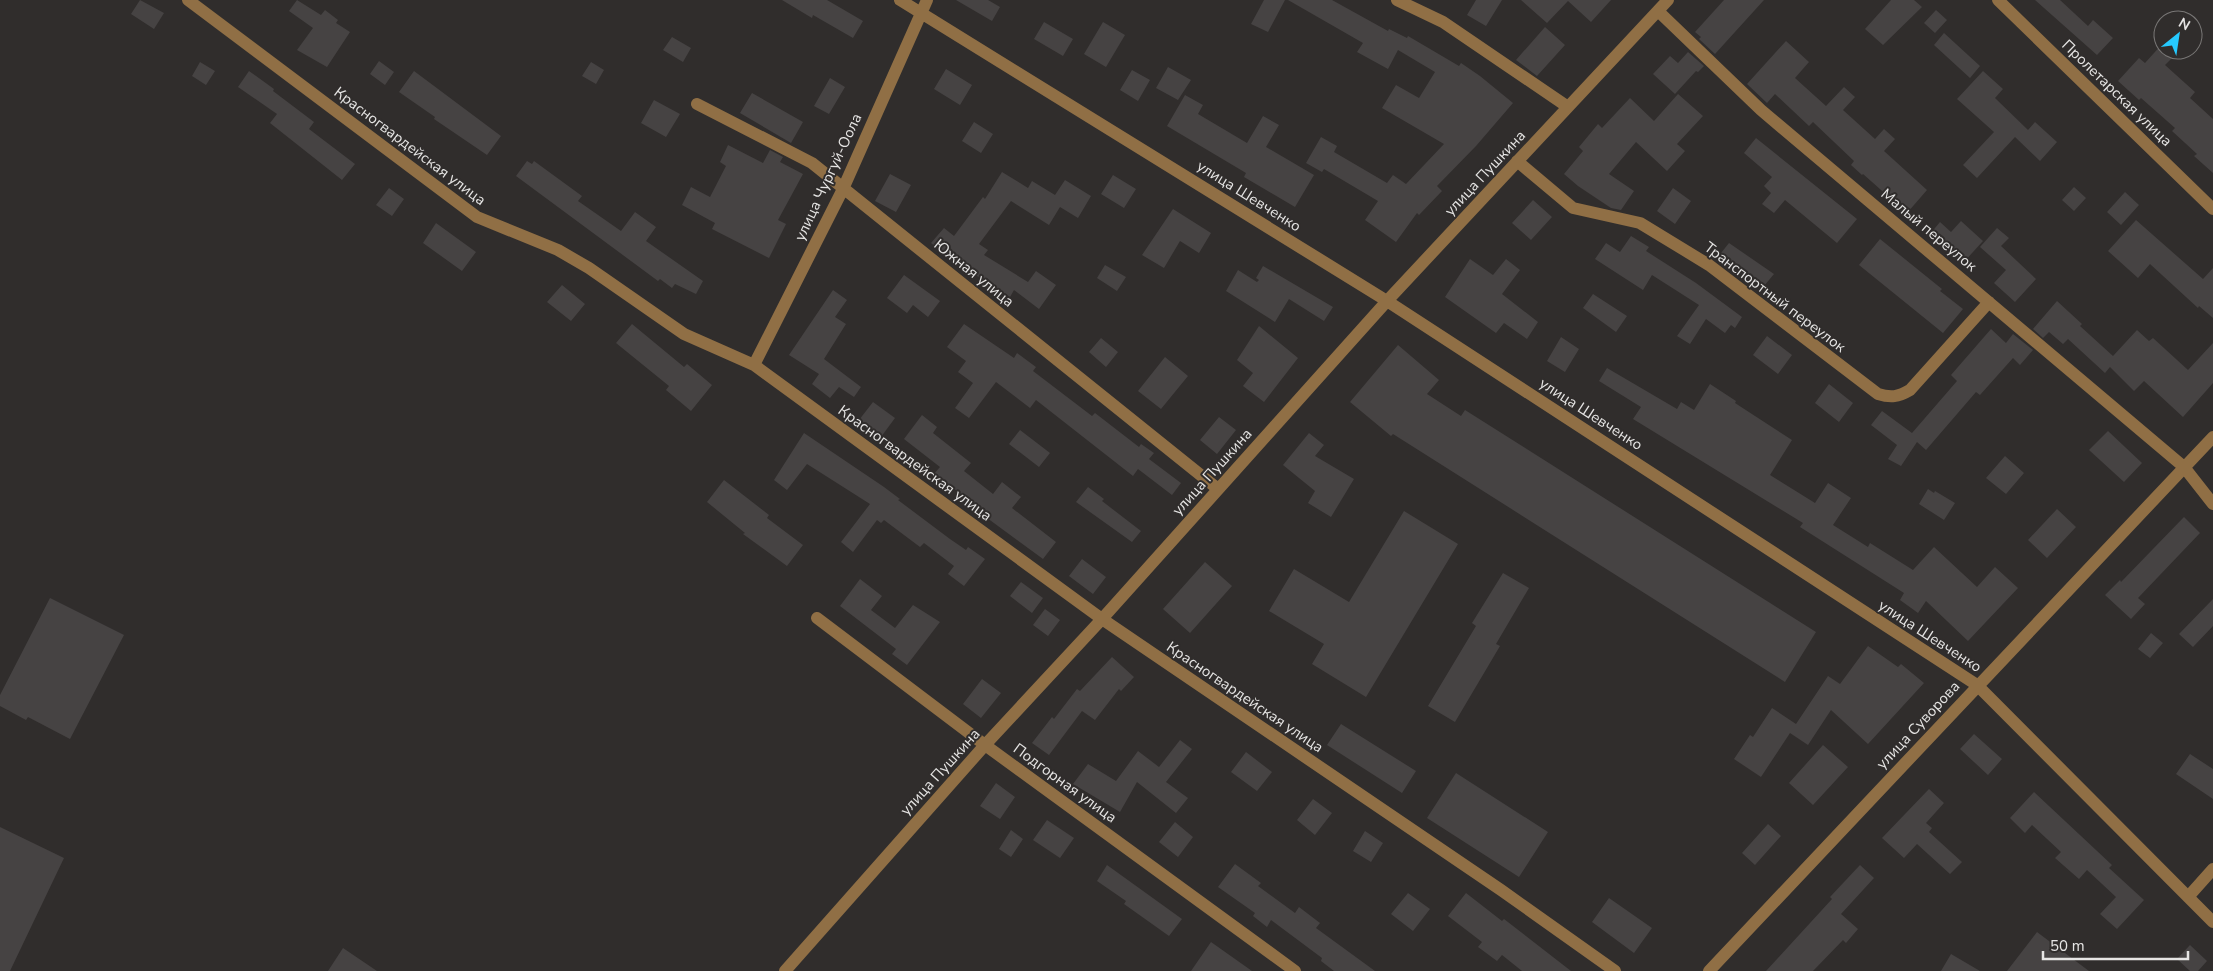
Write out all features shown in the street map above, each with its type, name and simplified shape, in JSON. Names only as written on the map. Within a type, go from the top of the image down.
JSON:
[{"type":"street","name":"Красногвардейская улица","points":[[188,0],[477,217],[558,250],[589,268],[684,334],[754,365],[1102,619],[1501,890],[1615,971]]},
{"type":"street","name":"улица Шевченко","points":[[900,0],[1387,301],[1977,685],[2213,922]]},
{"type":"street","name":"улица Чургуй-Оола","points":[[754,365],[843,189],[927,0]]},
{"type":"street","points":[[1398,0],[1442,22],[1568,107]]},
{"type":"street","name":"улица Пушкина","points":[[785,971],[985,745],[1102,619],[1387,301],[1668,0]]},
{"type":"street","name":"Пролетарская улица","points":[[1998,0],[2213,209]]},
{"type":"street","name":"Малый переулок","points":[[1658,11],[1762,110],[2184,467],[2213,504]]},
{"type":"street","name":"Южная улица","points":[[697,104],[812,163],[1218,489]]},
{"type":"street","name":"Транспортный переулок","points":[[1517,161],[1573,208],[1640,223],[1709,265],[1878,394],[1888,397],[1900,396],[1910,390],[1989,302]]},
{"type":"street","name":"улица Суворова","points":[[1710,971],[1977,685],[2213,437]]},
{"type":"street","name":"Подгорная улица","points":[[816,618],[985,745],[1295,971]]},
{"type":"street","points":[[2188,897],[2213,869]]},
{"type":"building","points":[[140,0],[164,13],[154,29],[131,14]]},
{"type":"building","points":[[297,0],[321,15],[325,10],[338,20],[336,23],[350,32],[327,67],[297,50],[313,28],[289,11]]},
{"type":"building","points":[[782,0],[827,0],[863,21],[853,38],[813,15],[812,18]]},
{"type":"building","points":[[956,0],[988,0],[1000,7],[992,21]]},
{"type":"building","points":[[1264,0],[1285,0],[1268,32],[1251,24]]},
{"type":"building","points":[[1288,0],[1332,0],[1388,31],[1389,29],[1407,38],[1408,36],[1459,66],[1461,63],[1513,103],[1476,146],[1437,186],[1442,191],[1419,215],[1417,213],[1396,242],[1365,220],[1378,201],[1324,169],[1322,172],[1306,163],[1321,137],[1337,146],[1334,152],[1387,183],[1393,175],[1406,184],[1444,144],[1382,108],[1396,85],[1419,98],[1435,72],[1398,50],[1388,69],[1357,52],[1363,43]]},
{"type":"building","points":[[1476,0],[1502,0],[1486,26],[1467,15]]},
{"type":"building","points":[[1521,0],[1611,0],[1591,22],[1568,1],[1547,23]]},
{"type":"building","points":[[1724,0],[1764,0],[1715,54],[1699,39],[1701,37],[1695,32]]},
{"type":"building","points":[[1891,0],[1914,0],[1922,7],[1883,45],[1865,29]]},
{"type":"building","points":[[2035,0],[2060,0],[2088,26],[2093,20],[2113,38],[2097,55]]},
{"type":"building","points":[[1936,10],[1947,20],[1935,33],[1924,23]]},
{"type":"building","points":[[1044,22],[1073,39],[1063,56],[1034,39]]},
{"type":"building","points":[[1103,22],[1125,35],[1106,67],[1084,54]]},
{"type":"building","points":[[1545,27],[1565,45],[1537,76],[1516,60]]},
{"type":"building","points":[[1944,33],[1980,66],[1970,78],[1934,45]]},
{"type":"building","points":[[672,37],[691,48],[683,62],[663,50]]},
{"type":"building","points":[[1786,41],[1809,62],[1795,78],[1826,106],[1844,87],[1855,97],[1843,110],[1875,139],[1884,129],[1895,139],[1884,151],[1927,190],[1907,213],[1851,165],[1854,161],[1813,122],[1809,126],[1775,94],[1767,103],[1747,84]]},
{"type":"building","points":[[1688,52],[1704,66],[1698,72],[1696,71],[1675,94],[1653,74],[1670,56],[1678,63]]},
{"type":"building","points":[[2153,54],[2153,60],[2170,60],[2165,65],[2195,92],[2190,98],[2213,119],[2213,173],[2194,156],[2197,154],[2172,131],[2175,128],[2141,98],[2139,100],[2118,81],[2139,58],[2145,63]]},
{"type":"building","points":[[379,61],[394,72],[385,85],[370,74]]},
{"type":"building","points":[[200,62],[215,71],[206,85],[192,76]]},
{"type":"building","points":[[591,62],[604,70],[596,84],[582,76]]},
{"type":"building","points":[[1168,67],[1191,80],[1178,100],[1156,88]]},
{"type":"building","points":[[946,69],[972,85],[960,105],[934,89]]},
{"type":"building","points":[[1132,70],[1150,80],[1138,101],[1120,90]]},
{"type":"building","points":[[249,71],[314,122],[309,129],[355,164],[342,180],[270,123],[277,114],[238,87]]},
{"type":"building","points":[[414,71],[501,136],[487,155],[434,119],[435,117],[399,92]]},
{"type":"building","points":[[1983,71],[2003,89],[1995,98],[2028,130],[2035,122],[2057,142],[2040,161],[2015,137],[1977,178],[1963,165],[1994,132],[1957,99]]},
{"type":"building","points":[[830,78],[845,87],[829,114],[814,106]]},
{"type":"building","points":[[752,93],[803,122],[791,143],[740,113]]},
{"type":"building","points":[[1678,94],[1703,116],[1677,144],[1685,151],[1667,171],[1636,142],[1609,174],[1634,191],[1621,210],[1611,208],[1578,186],[1564,174],[1583,151],[1579,147],[1598,124],[1602,128],[1630,98],[1654,121]]},
{"type":"building","points":[[1185,95],[1203,105],[1198,114],[1247,143],[1263,116],[1279,125],[1266,147],[1314,175],[1295,207],[1244,177],[1246,173],[1167,126]]},
{"type":"building","points":[[654,100],[680,114],[666,137],[641,123]]},
{"type":"building","points":[[974,122],[993,134],[981,153],[962,141]]},
{"type":"building","points":[[1756,138],[1857,219],[1837,243],[1785,200],[1774,213],[1762,204],[1771,193],[1764,186],[1772,177],[1744,153]]},
{"type":"building","points":[[728,145],[763,163],[770,150],[783,157],[780,162],[803,174],[778,220],[786,224],[769,258],[712,229],[715,223],[682,205],[691,187],[710,197],[726,166],[720,162]]},
{"type":"building","points":[[527,161],[532,164],[534,161],[582,196],[578,201],[621,231],[635,212],[656,227],[646,241],[703,281],[696,294],[675,284],[672,288],[660,279],[658,281],[516,176]]},
{"type":"building","points":[[1002,172],[1028,188],[1032,181],[1055,195],[1065,180],[1091,196],[1078,218],[1060,207],[1049,225],[1011,201],[979,244],[988,250],[984,255],[1028,282],[1036,271],[1056,285],[1039,309],[1014,290],[1010,297],[955,262],[931,243],[944,228],[954,236],[983,197],[985,199]]},
{"type":"building","points":[[890,174],[911,185],[896,212],[875,201]]},
{"type":"building","points":[[1113,175],[1136,189],[1124,208],[1101,194]]},
{"type":"building","points":[[2074,187],[2086,198],[2074,211],[2062,200]]},
{"type":"building","points":[[389,188],[404,199],[392,216],[376,205]]},
{"type":"building","points":[[1673,188],[1691,201],[1675,224],[1657,211]]},
{"type":"building","points":[[2125,192],[2139,205],[2121,225],[2107,212]]},
{"type":"building","points":[[1533,200],[1552,217],[1531,240],[1512,223]]},
{"type":"building","points":[[1173,209],[1211,233],[1199,253],[1180,241],[1164,268],[1142,255]]},
{"type":"building","points":[[2136,220],[2203,279],[2213,268],[2213,318],[2199,306],[2198,308],[2150,264],[2138,278],[2108,251]]},
{"type":"building","points":[[1961,221],[1983,241],[1963,263],[1930,234],[1940,222],[1951,232]]},
{"type":"building","points":[[436,223],[476,252],[462,271],[423,243]]},
{"type":"building","points":[[1997,228],[2009,238],[2001,246],[2036,279],[2015,302],[1994,283],[2006,270],[1980,247]]},
{"type":"building","points":[[1631,236],[1649,247],[1646,251],[1696,283],[1742,317],[1735,328],[1731,325],[1725,333],[1706,319],[1690,344],[1677,336],[1699,305],[1652,275],[1643,290],[1595,259],[1606,243],[1620,252]]},
{"type":"building","points":[[1880,239],[1942,289],[1940,291],[1963,309],[1943,333],[1859,265]]},
{"type":"building","points":[[1729,243],[1774,274],[1764,286],[1721,253]]},
{"type":"building","points":[[1470,259],[1493,275],[1506,259],[1520,270],[1502,294],[1538,322],[1527,339],[1504,323],[1496,333],[1445,297]]},
{"type":"building","points":[[1105,265],[1126,277],[1117,291],[1097,278]]},
{"type":"building","points":[[1263,266],[1333,307],[1324,321],[1289,299],[1275,322],[1226,291],[1238,270],[1257,282],[1259,280],[1256,278]]},
{"type":"building","points":[[904,275],[940,301],[928,317],[913,305],[907,313],[887,298]]},
{"type":"building","points":[[562,285],[585,304],[571,321],[547,302]]},
{"type":"building","points":[[833,290],[847,300],[835,317],[846,324],[824,359],[861,387],[854,397],[839,387],[830,398],[812,384],[819,374],[789,355]]},
{"type":"building","points":[[1593,294],[1627,316],[1616,332],[1583,308]]},
{"type":"building","points":[[2057,301],[2082,324],[2080,326],[2113,356],[2137,330],[2149,341],[2153,338],[2188,370],[2213,343],[2213,383],[2183,417],[2144,381],[2134,391],[2110,367],[2105,373],[2068,339],[2063,344],[2049,332],[2043,338],[2033,329]]},
{"type":"building","points":[[632,324],[684,367],[687,364],[712,385],[691,411],[666,390],[669,386],[616,343]]},
{"type":"building","points":[[964,324],[1014,358],[1017,353],[1036,367],[1033,371],[1092,416],[1095,413],[1139,447],[1141,444],[1154,453],[1149,459],[1181,483],[1172,495],[1138,469],[1133,476],[1036,400],[1030,408],[996,382],[969,418],[955,408],[973,383],[958,372],[966,361],[947,347]]},
{"type":"building","points":[[1259,326],[1298,358],[1264,402],[1243,386],[1253,373],[1237,360]]},
{"type":"building","points":[[1991,329],[2006,343],[2013,334],[2033,350],[2020,365],[2013,358],[1980,395],[1976,392],[1926,450],[1917,442],[1901,466],[1888,459],[1897,445],[1871,425],[1882,411],[1912,433],[1957,381],[1951,375]]},
{"type":"building","points":[[1767,336],[1792,355],[1778,374],[1753,355]]},
{"type":"building","points":[[1561,337],[1579,349],[1565,372],[1547,361]]},
{"type":"building","points":[[1101,338],[1118,352],[1106,367],[1089,352]]},
{"type":"building","points":[[1398,345],[1439,380],[1427,394],[1461,416],[1465,410],[1816,632],[1785,682],[1393,434],[1391,436],[1350,402]]},
{"type":"building","points":[[1165,357],[1188,376],[1161,409],[1138,391]]},
{"type":"building","points":[[1607,368],[1677,409],[1681,402],[1694,410],[1710,384],[1736,401],[1735,403],[1792,440],[1770,475],[1815,503],[1828,483],[1851,498],[1833,525],[1868,547],[1870,543],[1913,570],[1934,547],[1977,587],[1995,567],[2018,588],[1968,641],[1926,601],[1918,613],[1900,600],[1904,593],[1800,527],[1803,523],[1633,419],[1641,407],[1599,381]]},
{"type":"building","points":[[1829,384],[1853,403],[1839,422],[1815,403]]},
{"type":"building","points":[[873,402],[895,418],[881,437],[859,420]]},
{"type":"building","points":[[922,415],[937,427],[933,433],[971,463],[964,471],[993,494],[1002,482],[1021,497],[1012,508],[1056,542],[1043,559],[979,512],[981,510],[952,487],[951,489],[933,475],[940,467],[904,439]]},
{"type":"building","points":[[1219,417],[1236,430],[1217,454],[1200,440]]},
{"type":"building","points":[[1020,430],[1050,453],[1039,467],[1009,444]]},
{"type":"building","points":[[2108,431],[2142,463],[2124,482],[2089,450]]},
{"type":"building","points":[[804,433],[884,487],[900,499],[898,500],[950,539],[966,550],[968,547],[985,559],[964,586],[948,574],[954,566],[924,543],[920,547],[884,520],[881,523],[877,520],[853,552],[841,542],[870,504],[807,464],[787,490],[774,480]]},
{"type":"building","points":[[1309,433],[1324,445],[1315,456],[1354,479],[1331,517],[1308,503],[1315,491],[1283,465]]},
{"type":"building","points":[[2005,456],[2024,473],[2006,494],[1986,478]]},
{"type":"building","points":[[724,480],[769,515],[767,518],[803,545],[787,566],[743,534],[745,533],[707,502]]},
{"type":"building","points":[[1088,487],[1104,499],[1102,501],[1141,531],[1132,542],[1076,502]]},
{"type":"building","points":[[1928,489],[1955,503],[1944,520],[1919,504]]},
{"type":"building","points":[[2057,509],[2076,527],[2047,558],[2028,540]]},
{"type":"building","points":[[1404,511],[1458,544],[1366,697],[1312,664],[1324,644],[1269,611],[1294,569],[1349,602]]},
{"type":"building","points":[[2184,517],[2200,533],[2138,598],[2145,604],[2131,619],[2105,595],[2120,580],[2121,582]]},
{"type":"building","points":[[1082,559],[1106,577],[1093,594],[1069,576]]},
{"type":"building","points":[[1205,562],[1232,586],[1190,633],[1163,609]]},
{"type":"building","points":[[1503,573],[1529,588],[1496,644],[1500,646],[1455,722],[1428,706],[1476,626],[1472,623]]},
{"type":"building","points":[[860,579],[882,596],[871,610],[895,628],[913,605],[940,622],[907,665],[892,654],[896,649],[840,606]]},
{"type":"building","points":[[1021,582],[1043,598],[1032,613],[1010,596]]},
{"type":"building","points":[[50,598],[124,635],[70,739],[28,717],[26,720],[0,706],[0,695]]},
{"type":"building","points":[[2213,599],[2213,626],[2193,647],[2179,634]]},
{"type":"building","points":[[1045,609],[1060,620],[1048,636],[1033,625]]},
{"type":"building","points":[[2151,633],[2163,643],[2150,658],[2138,649]]},
{"type":"building","points":[[1868,646],[1898,667],[1901,664],[1924,683],[1868,744],[1831,710],[1808,745],[1790,733],[1761,777],[1734,759],[1750,735],[1753,737],[1772,708],[1796,724],[1828,676],[1840,684]]},
{"type":"building","points":[[1112,657],[1134,677],[1121,691],[1119,689],[1095,720],[1082,711],[1049,755],[1032,743],[1052,717],[1054,719],[1077,689],[1080,691]]},
{"type":"building","points":[[982,679],[1001,693],[981,718],[963,704]]},
{"type":"building","points":[[1341,724],[1416,771],[1402,793],[1327,745]]},
{"type":"building","points":[[1974,734],[2002,759],[1988,775],[1960,749]]},
{"type":"building","points":[[1180,740],[1192,749],[1166,782],[1188,798],[1176,813],[1137,782],[1120,812],[1073,784],[1088,764],[1116,781],[1138,751],[1159,767]]},
{"type":"building","points":[[1823,745],[1848,767],[1813,805],[1789,783]]},
{"type":"building","points":[[1246,752],[1272,772],[1257,791],[1231,772]]},
{"type":"building","points":[[2190,754],[2213,769],[2213,799],[2176,774]]},
{"type":"building","points":[[1456,773],[1548,832],[1519,877],[1427,818]]},
{"type":"building","points":[[996,783],[1015,797],[1000,819],[980,806]]},
{"type":"building","points":[[1929,789],[1944,803],[1926,823],[1932,828],[1929,832],[1962,862],[1950,874],[1917,844],[1904,858],[1882,838]]},
{"type":"building","points":[[2034,792],[2112,865],[2109,868],[2144,900],[2117,929],[2100,914],[2116,897],[2087,870],[2079,879],[2055,858],[2061,852],[2032,825],[2025,833],[2010,818]]},
{"type":"building","points":[[1313,799],[1332,813],[1315,835],[1297,820]]},
{"type":"building","points":[[1047,820],[1074,838],[1060,858],[1033,840]]},
{"type":"building","points":[[1175,822],[1193,837],[1178,857],[1159,842]]},
{"type":"building","points":[[1768,824],[1781,836],[1755,865],[1742,853]]},
{"type":"building","points":[[0,827],[64,858],[10,971],[0,971]]},
{"type":"building","points":[[1011,830],[1023,839],[1011,857],[999,849]]},
{"type":"building","points":[[1365,831],[1383,843],[1371,862],[1353,851]]},
{"type":"building","points":[[1235,864],[1261,883],[1258,886],[1295,913],[1299,907],[1320,923],[1316,928],[1375,971],[1334,971],[1321,961],[1322,958],[1271,920],[1267,927],[1253,916],[1255,913],[1218,887]]},
{"type":"building","points":[[1107,865],[1182,919],[1169,936],[1124,904],[1126,901],[1097,881]]},
{"type":"building","points":[[1860,865],[1874,878],[1841,914],[1858,929],[1846,943],[1843,940],[1813,971],[1766,971],[1832,899],[1830,897]]},
{"type":"building","points":[[1408,893],[1430,909],[1413,931],[1391,914]]},
{"type":"building","points":[[1466,893],[1502,921],[1504,919],[1571,971],[1522,971],[1502,955],[1497,961],[1478,947],[1482,942],[1448,916]]},
{"type":"building","points":[[1609,898],[1652,928],[1634,953],[1592,922]]},
{"type":"building","points":[[2037,932],[2089,971],[2007,971]]},
{"type":"building","points":[[1211,942],[1252,971],[1191,971]]},
{"type":"building","points":[[2190,945],[2207,961],[2198,971],[2190,971],[2177,959]]},
{"type":"building","points":[[343,948],[377,971],[328,971]]},
{"type":"building","points":[[1951,954],[1980,971],[1941,971]]}]
